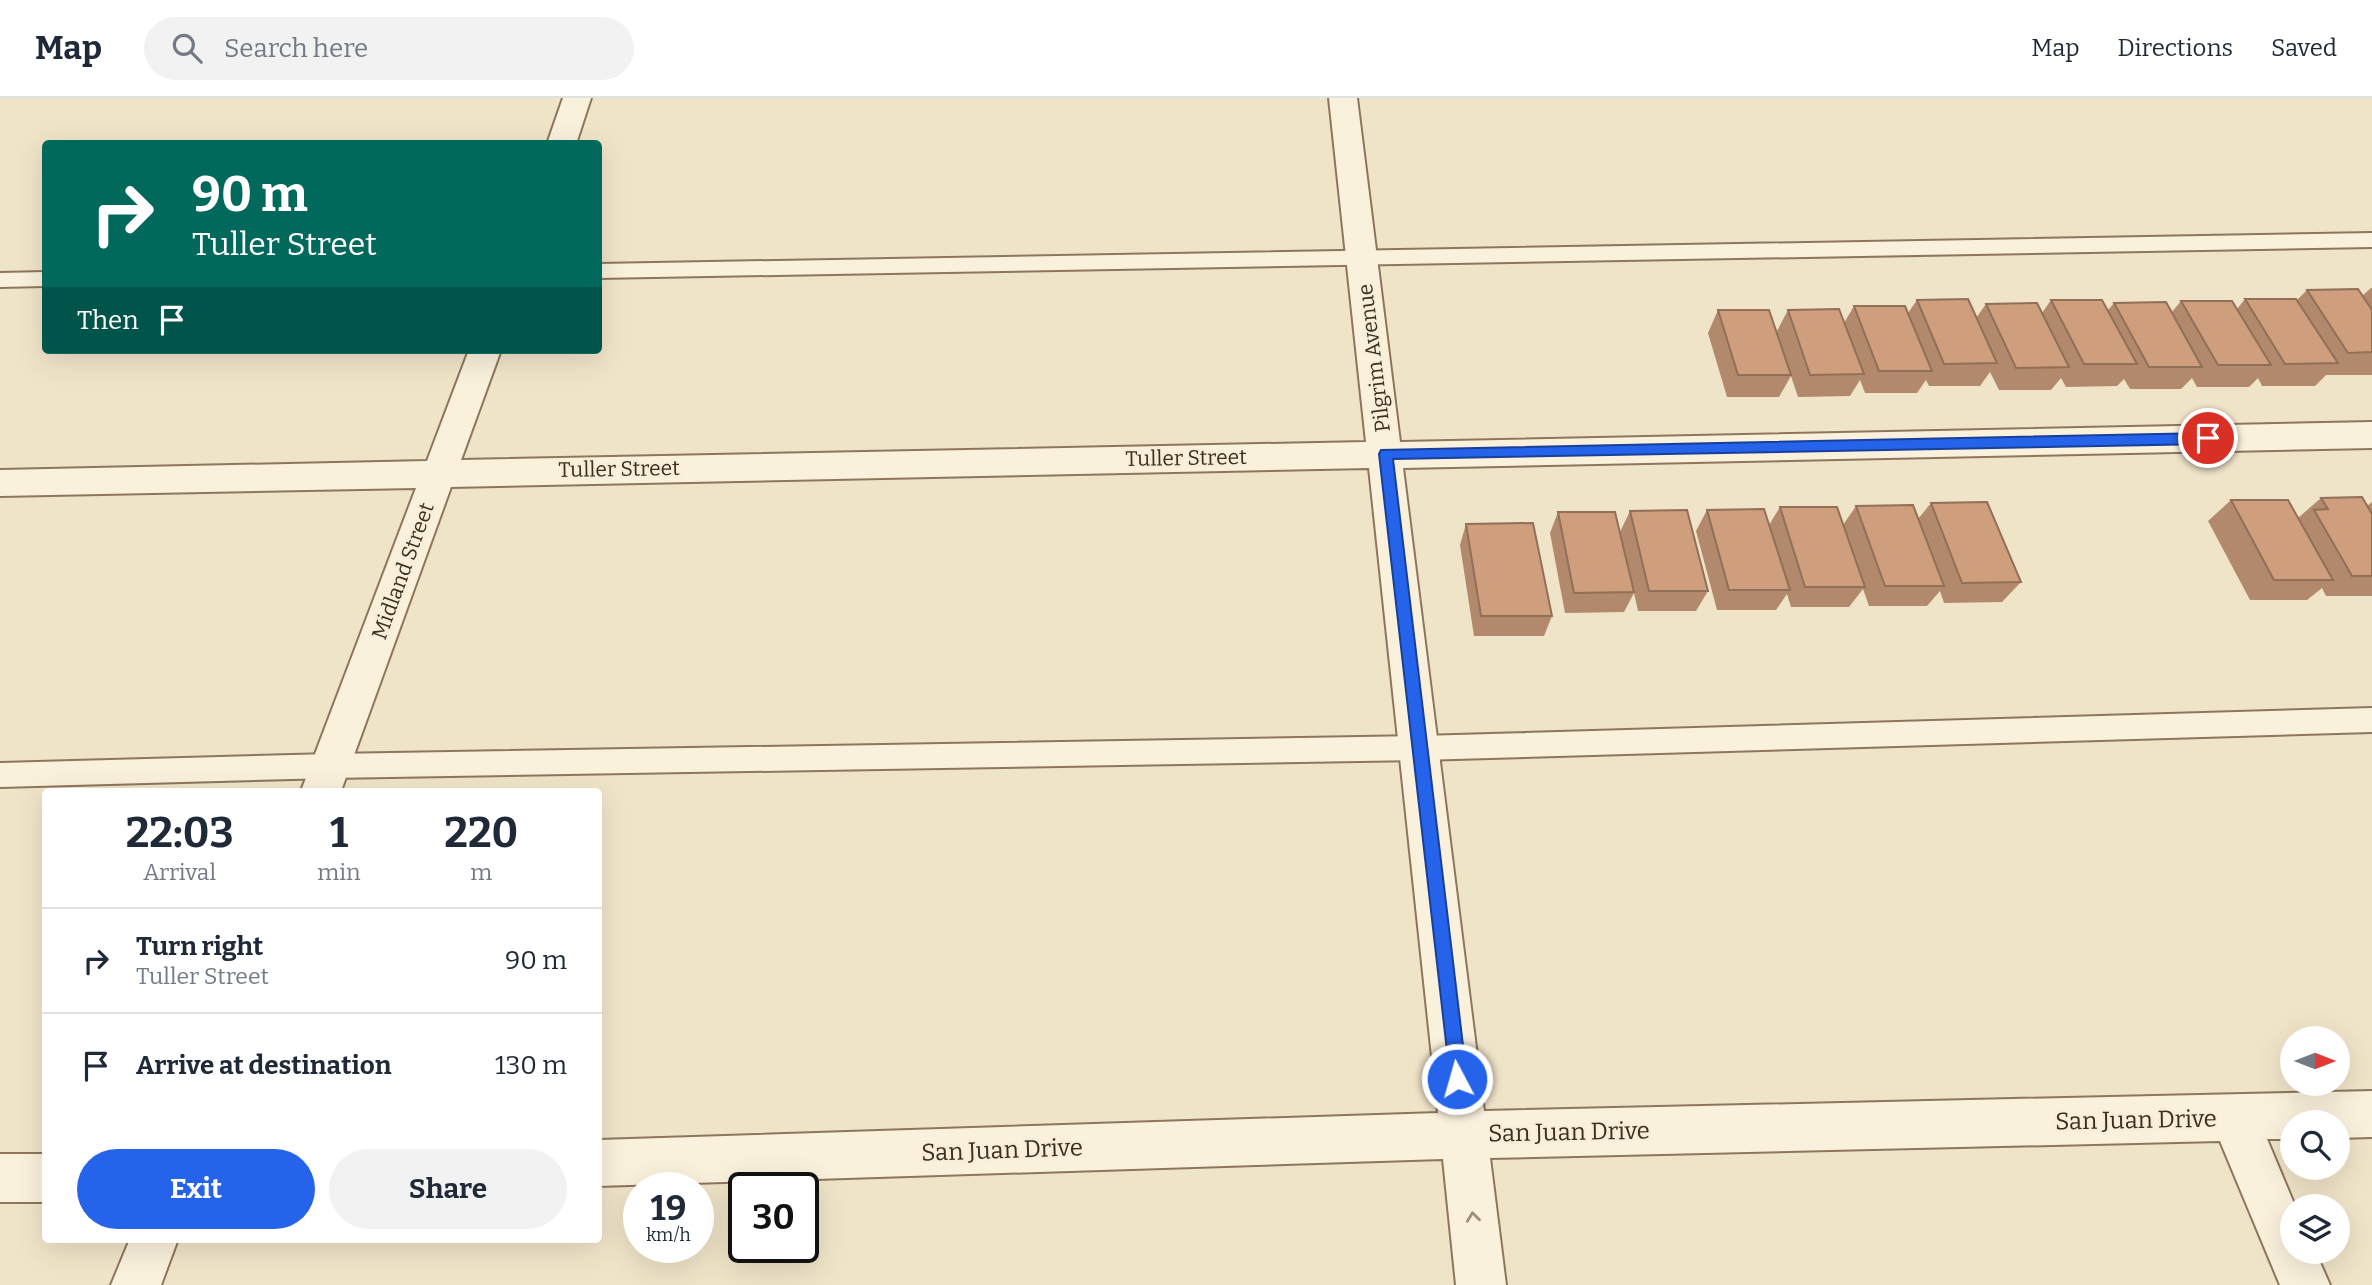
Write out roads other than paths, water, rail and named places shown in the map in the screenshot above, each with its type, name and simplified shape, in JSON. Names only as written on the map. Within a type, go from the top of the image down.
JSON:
[{"type":"street","points":[[562,140],[577,98]]},
{"type":"street","name":"Pilgrim Avenue","points":[[1342,98],[1386,454],[1481,1285]]},
{"type":"street","name":"Midland Street","points":[[326,778],[484,354]]},
{"type":"street","name":"Tuller Street","points":[[0,483],[2372,435]]},
{"type":"street","name":"San Juan Drive","points":[[602,1163],[1464,1135],[2372,1114]]},
{"type":"street","points":[[2234,1118],[2305,1285]]},
{"type":"street","points":[[0,1178],[42,1178]]},
{"type":"street","points":[[135,1285],[152,1243]]},
{"type":"lane","points":[[602,271],[2372,240]]},
{"type":"lane","points":[[0,280],[42,279]]},
{"type":"lane","points":[[0,775],[326,778],[2372,720]]}]
